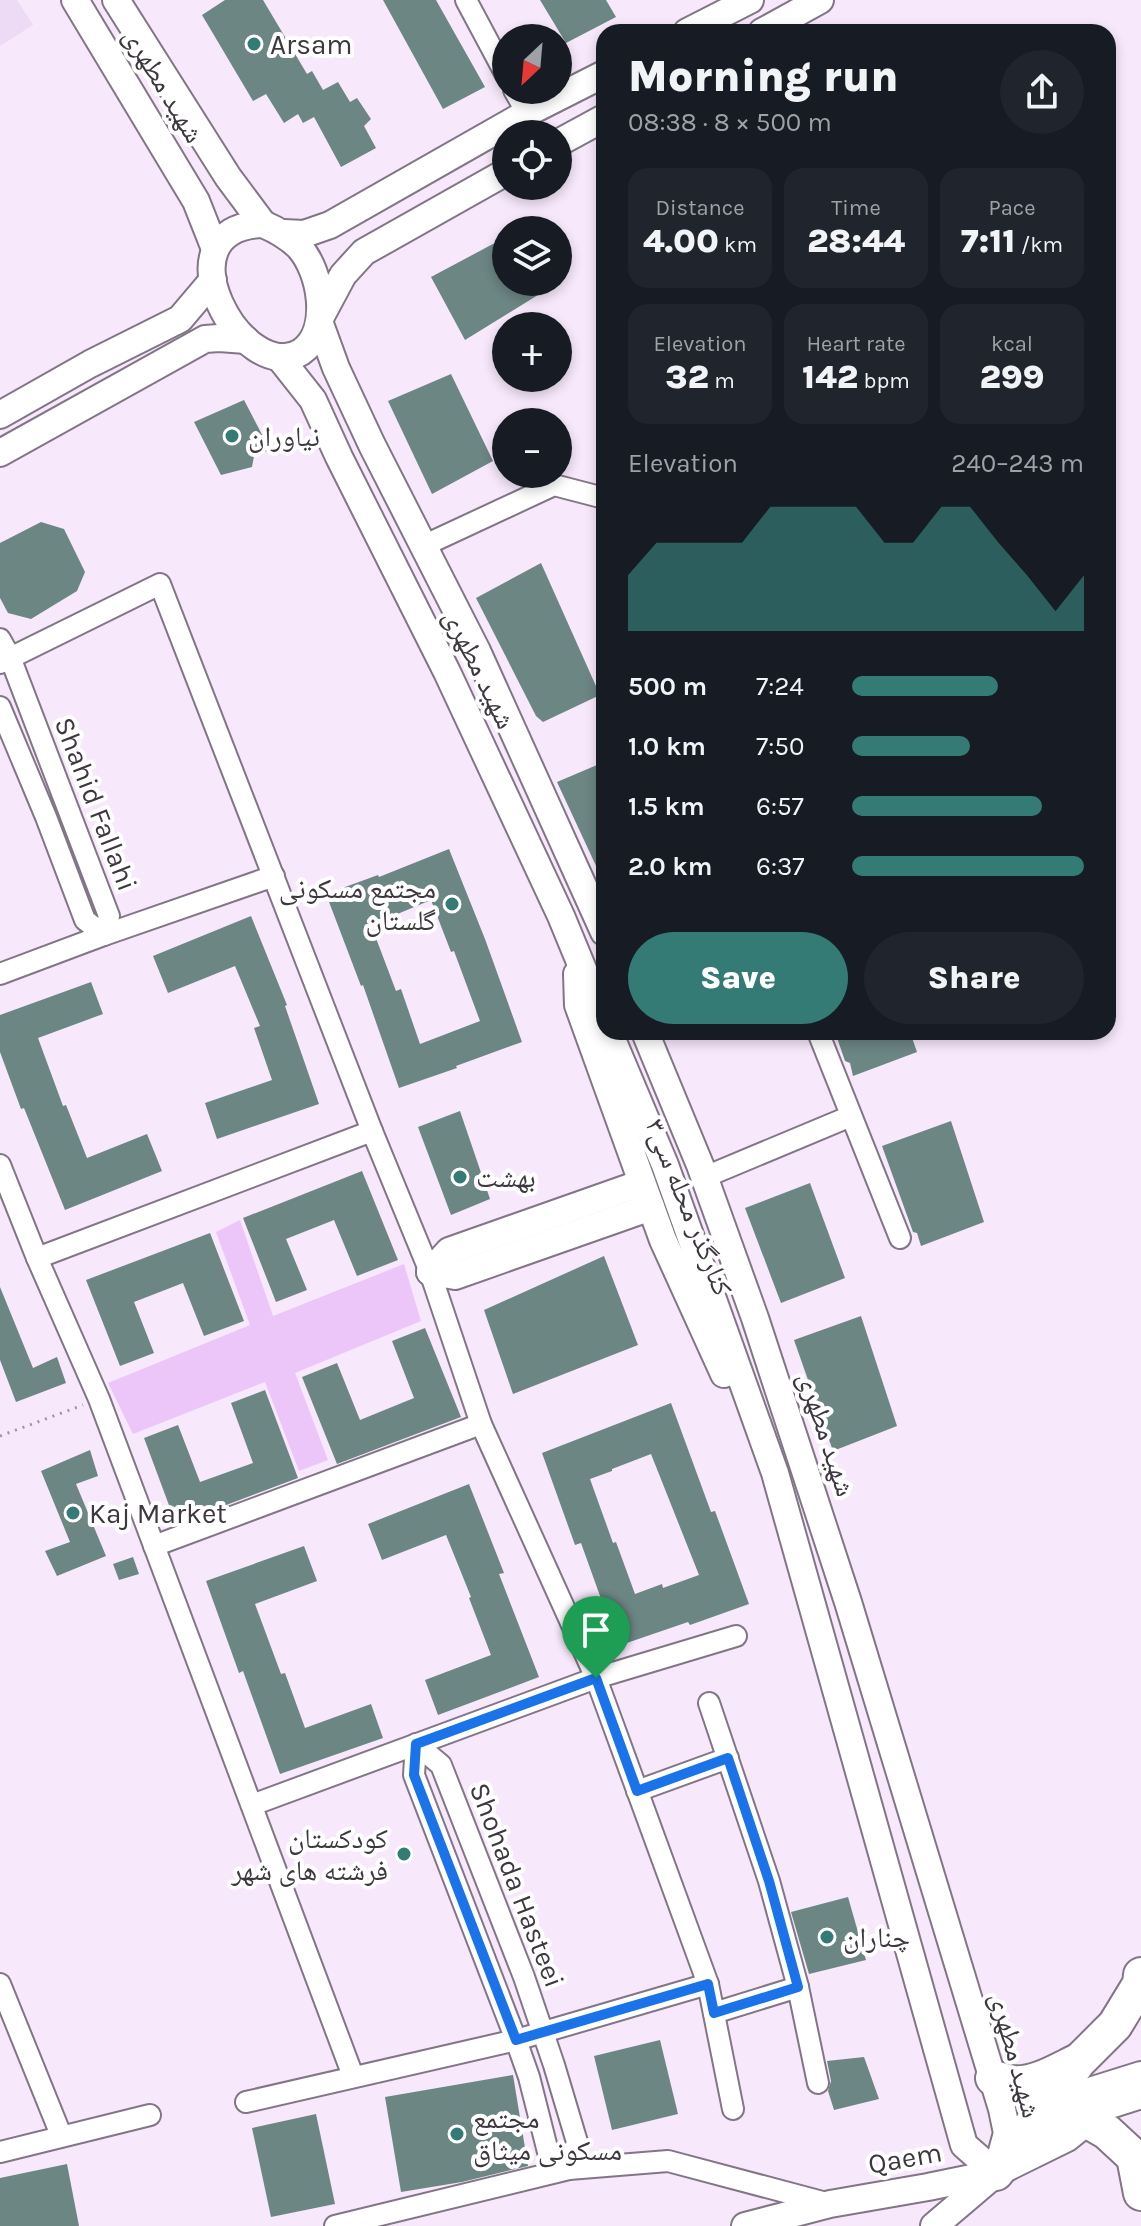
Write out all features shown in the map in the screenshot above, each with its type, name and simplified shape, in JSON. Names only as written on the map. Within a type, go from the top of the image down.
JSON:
[{"type":"highway","points":[[996,2173],[1079,2061],[1115,2025],[1140,1984],[1141,1975]]},
{"type":"highway","points":[[993,2078],[1013,2083],[1026,2082],[1079,2061]]},
{"type":"highway","points":[[1088,2121],[1107,2132],[1134,2157],[1141,2193]]},
{"type":"main road","name":"شهید مطهری","points":[[75,0],[196,201],[215,249]]},
{"type":"main road","name":"شهید مطهری","points":[[116,0],[228,177],[274,229]]},
{"type":"main road","points":[[703,24],[750,0]]},
{"type":"main road","points":[[776,24],[820,0]]},
{"type":"main road","points":[[492,180],[364,252],[343,275],[313,339],[299,353],[279,357],[260,352],[232,326],[217,298],[211,267],[215,249],[225,236],[237,229],[250,225],[304,234],[330,225],[527,113],[596,78]]},
{"type":"main road","points":[[572,135],[596,122]]},
{"type":"main road","points":[[169,157],[196,163],[209,147]]},
{"type":"main road","points":[[274,229],[302,249],[314,275],[320,302],[320,321]]},
{"type":"main road","points":[[0,415],[90,364],[180,319],[213,280]]},
{"type":"main road","name":"شهید مطهری","points":[[320,321],[336,368],[477,651],[596,914]]},
{"type":"main road","points":[[0,453],[205,339],[246,340]]},
{"type":"main road","name":"شهید مطهری","points":[[279,357],[313,400],[447,672],[561,916],[596,1001]]},
{"type":"main road","points":[[324,423],[334,411],[357,412]]},
{"type":"main road","name":"کنارگذر محله سی۳","points":[[576,954],[578,1005],[663,1240],[755,1444],[775,1473]]},
{"type":"main road","points":[[612,1040],[665,1165],[775,1473],[964,2145],[996,2173]]},
{"type":"main road","name":"شهید مطهری","points":[[648,1040],[705,1177],[755,1318],[848,1602],[1002,2109],[1007,2133],[996,2173]]},
{"type":"main road","points":[[430,1272],[449,1251],[609,1195],[647,1195]]},
{"type":"main road","points":[[609,1195],[621,1200],[622,1208],[615,1220]]},
{"type":"main road","points":[[430,1272],[455,1276],[615,1220],[647,1195]]},
{"type":"main road","points":[[996,2173],[1093,2090],[1139,2086]]},
{"type":"main road","points":[[996,2173],[1067,2138],[1107,2106],[1139,2086]]},
{"type":"main road","name":"Qaem","points":[[745,2226],[830,2204],[996,2173]]},
{"type":"main road","name":"Qaem","points":[[934,2226],[996,2173]]},
{"type":"main road","points":[[928,2187],[943,2198],[943,2211],[934,2226]]},
{"type":"street","points":[[466,0],[492,49]]},
{"type":"street","points":[[522,104],[527,113]]},
{"type":"street","points":[[423,546],[554,485],[596,496]]},
{"type":"street","points":[[5,660],[160,584],[372,1131],[430,1272],[481,1424],[596,1678],[708,1984],[733,2109]]},
{"type":"street","name":"Shahid Fallahi","points":[[0,639],[5,660],[109,916],[104,935],[85,920],[0,707]]},
{"type":"street","points":[[0,974],[274,876]]},
{"type":"street","points":[[821,1040],[900,1238]]},
{"type":"street","points":[[705,1177],[851,1116]]},
{"type":"street","points":[[37,1258],[372,1131]]},
{"type":"street","points":[[0,1165],[99,1399],[353,2076]]},
{"type":"street","points":[[154,1546],[481,1424]]},
{"type":"street","points":[[252,1805],[596,1678],[736,1636]]},
{"type":"street","points":[[709,1703],[769,1881],[798,1987],[818,2083]]},
{"type":"street","name":"Shohada Hasteei","points":[[416,1744],[441,1765],[524,1977],[577,2142],[569,2169],[548,2152],[516,2040],[414,1775],[416,1744]]},
{"type":"street","points":[[637,1791],[728,1758]]},
{"type":"street","points":[[0,1984],[61,2135]]},
{"type":"street","points":[[246,2102],[516,2040],[708,1984]]},
{"type":"street","points":[[714,2013],[798,1987]]},
{"type":"street","points":[[0,2152],[150,2115]]},
{"type":"street","points":[[335,2226],[569,2169],[668,2161],[830,2204]]},
{"type":"path","points":[[0,1436],[99,1399]]},
{"type":"shaded area","points":[[0,0],[17,0],[33,25],[0,46]]},
{"type":"shaded area","points":[[240,1220],[273,1316],[404,1264],[421,1321],[295,1373],[328,1460],[299,1471],[265,1382],[133,1434],[108,1383],[250,1325],[216,1232]]},
{"type":"building","points":[[225,0],[263,0],[307,74],[312,71],[323,90],[338,82],[350,102],[357,98],[371,119],[364,126],[376,148],[341,167],[314,117],[303,123],[298,114],[284,123],[266,94],[253,101],[202,15]]},
{"type":"building","points":[[383,0],[436,0],[485,87],[443,109]]},
{"type":"building","points":[[540,0],[606,0],[616,17],[596,24],[596,27],[572,40],[572,24],[555,24]]},
{"type":"building","points":[[492,244],[492,296],[536,296],[510,312],[492,312],[492,323],[465,340],[431,277]]},
{"type":"building","points":[[451,374],[492,462],[432,494],[388,401]]},
{"type":"building","name":"نیاوران","points":[[244,400],[270,450],[254,456],[252,467],[221,475],[194,422]]},
{"type":"building","points":[[41,522],[64,529],[85,572],[77,591],[31,619],[8,613],[0,598],[0,543]]},
{"type":"building","points":[[541,563],[596,686],[596,697],[543,722],[536,716],[476,598]]},
{"type":"building","points":[[596,765],[596,866],[557,782]]},
{"type":"building","points":[[449,849],[522,1042],[399,1088],[363,985],[326,894]],"holes":[[[431,900],[451,952],[454,951],[480,1021],[420,1044],[401,989],[396,991],[371,925]]]},
{"type":"building","points":[[251,916],[287,1005],[319,1104],[217,1139],[205,1103],[272,1080],[254,1028],[260,1026],[235,966],[168,993],[153,956]]},
{"type":"building","points":[[91,982],[103,1014],[38,1038],[63,1106],[66,1105],[87,1158],[147,1134],[162,1171],[65,1210],[0,1052],[0,1015]]},
{"type":"building","points":[[838,1040],[913,1040],[917,1052],[853,1076],[850,1063],[845,1061]]},
{"type":"building","name":"بهشت","points":[[460,1111],[490,1199],[451,1215],[418,1127]]},
{"type":"building","points":[[951,1121],[984,1222],[921,1246],[882,1146]]},
{"type":"building","points":[[362,1171],[398,1260],[357,1276],[334,1220],[286,1239],[307,1290],[276,1302],[243,1218]]},
{"type":"building","points":[[810,1183],[845,1278],[781,1303],[745,1208]]},
{"type":"building","points":[[210,1233],[244,1321],[204,1336],[183,1283],[134,1302],[154,1353],[120,1366],[86,1280]]},
{"type":"building","points":[[604,1256],[638,1345],[513,1394],[484,1310]]},
{"type":"building","points":[[0,1287],[33,1368],[57,1357],[66,1383],[16,1402],[0,1360]]},
{"type":"building","points":[[861,1316],[897,1426],[833,1451],[794,1340]]},
{"type":"building","points":[[425,1328],[461,1417],[337,1464],[302,1377],[337,1363],[360,1420],[414,1398],[392,1341]]},
{"type":"building","points":[[265,1390],[298,1478],[176,1524],[144,1438],[178,1425],[200,1482],[253,1463],[231,1403]]},
{"type":"building","points":[[671,1403],[749,1604],[618,1646],[581,1543],[575,1545],[542,1453]],"holes":[[[651,1454],[699,1575],[635,1594],[590,1479]]]},
{"type":"building","name":"Kaj Market","points":[[90,1450],[98,1476],[76,1484],[106,1556],[57,1576],[45,1551],[70,1542],[41,1471]]},
{"type":"building","points":[[469,1484],[504,1573],[499,1574],[539,1677],[438,1715],[425,1680],[491,1655],[471,1597],[446,1535],[382,1560],[368,1524]]},
{"type":"building","points":[[304,1546],[317,1581],[255,1604],[281,1674],[285,1673],[305,1728],[371,1704],[383,1738],[280,1774],[206,1581]]},
{"type":"building","points":[[133,1557],[139,1574],[119,1580],[113,1564]]},
{"type":"building","name":"چناران","points":[[848,1897],[866,1960],[809,1974],[791,1912]]},
{"type":"building","points":[[660,2040],[678,2114],[612,2130],[594,2056]]},
{"type":"building","points":[[864,2057],[879,2099],[834,2110],[828,2091],[831,2081],[827,2061]]},
{"type":"building","name":"مجتمع مسکونی میثاق","points":[[513,2075],[528,2166],[462,2182],[401,2192],[385,2097]]},
{"type":"building","points":[[316,2114],[335,2204],[271,2217],[252,2128]]},
{"type":"building","points":[[67,2164],[79,2226],[0,2226],[0,2178]]},
{"type":"place","name":"Arsam","points":[[254,44]]},
{"type":"place","name":"نیاوران","points":[[232,436]]},
{"type":"place","name":"مجتمع مسکونی گلستان","points":[[452,904]]},
{"type":"place","name":"بهشت","points":[[460,1177]]},
{"type":"place","name":"Kaj Market","points":[[73,1513]]},
{"type":"place","name":"کودکستان فرشته های شهر","points":[[404,1854]]},
{"type":"place","name":"چناران","points":[[827,1937]]},
{"type":"place","name":"مجتمع مسکونی میثاق","points":[[457,2134]]},
{"type":"route","points":[[596,1678],[637,1791],[728,1758],[769,1881],[798,1987],[714,2013],[708,1984],[516,2040],[414,1775],[416,1744],[596,1678]]}]
